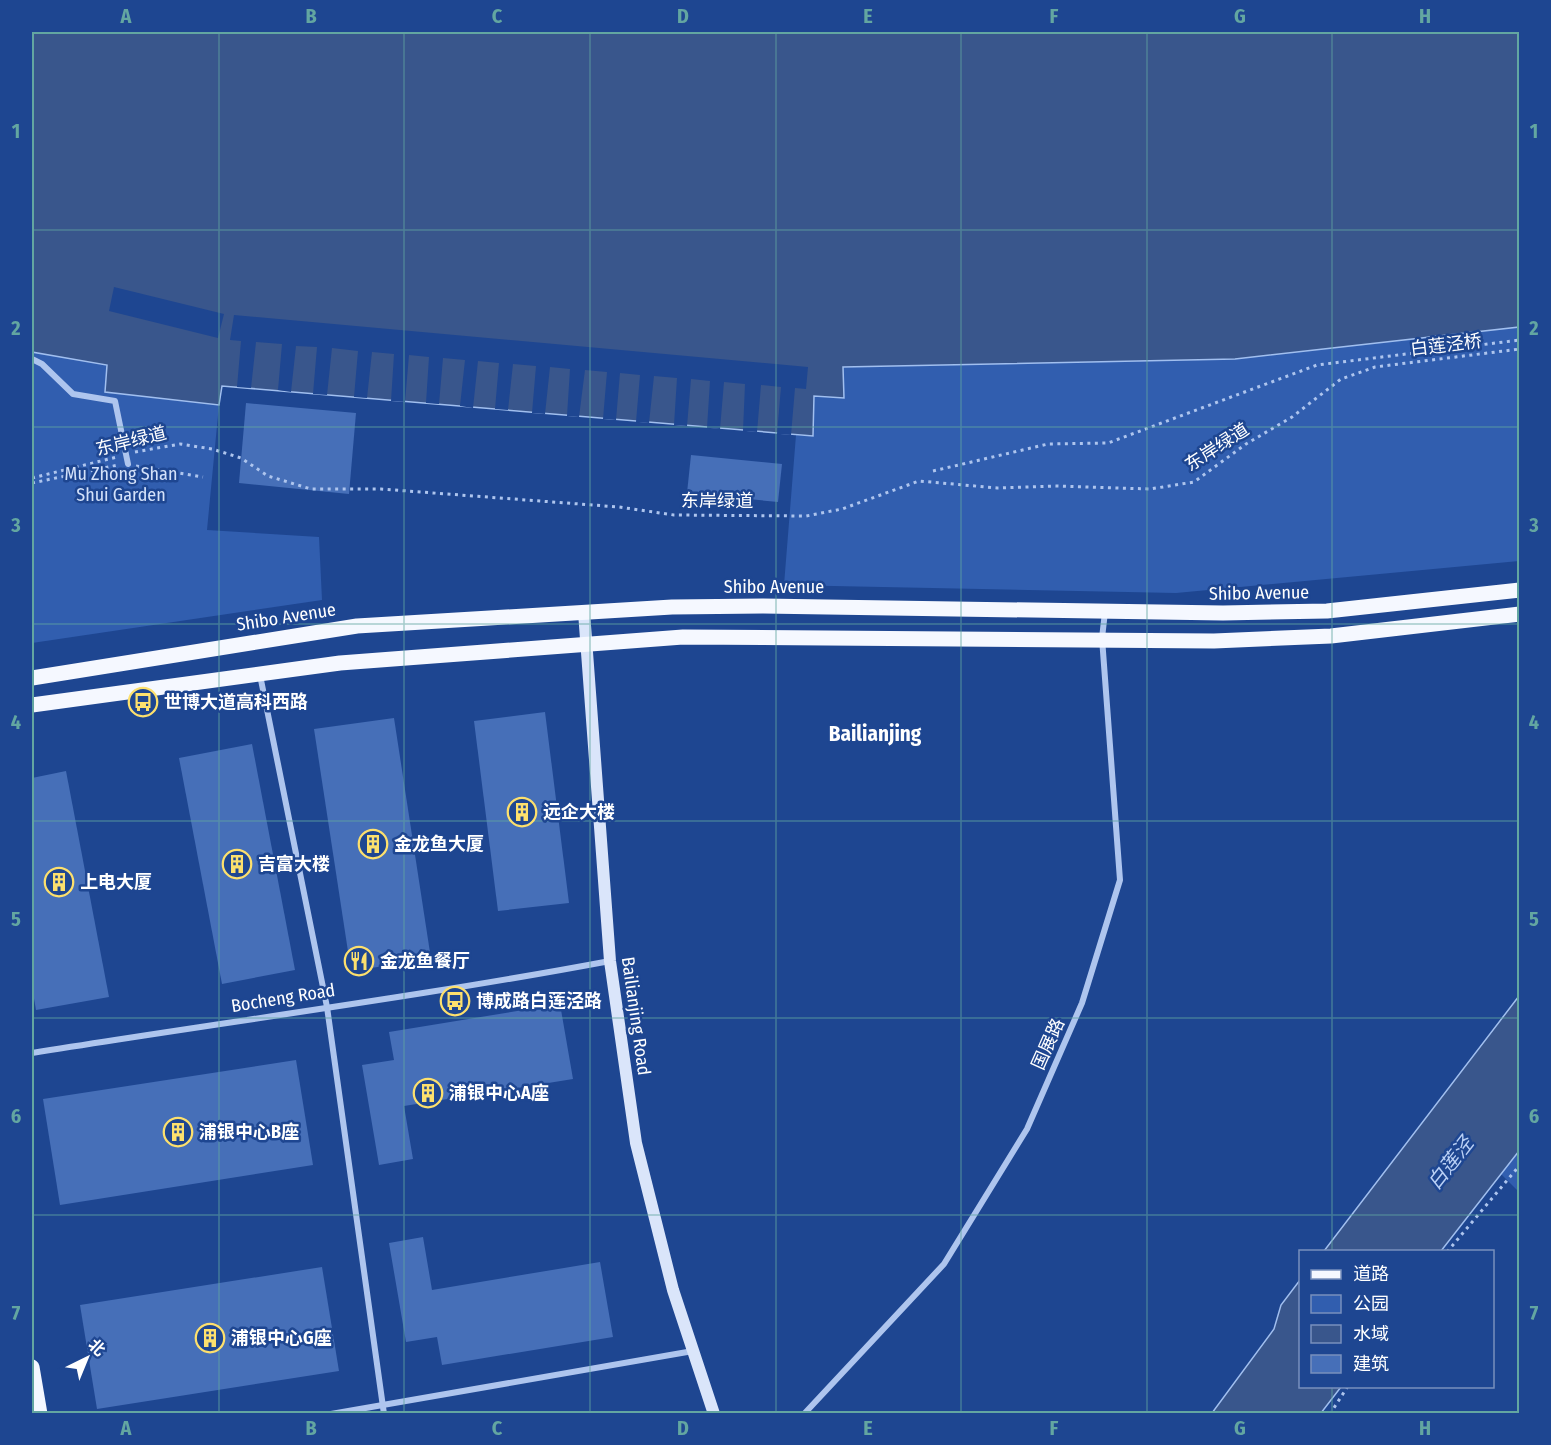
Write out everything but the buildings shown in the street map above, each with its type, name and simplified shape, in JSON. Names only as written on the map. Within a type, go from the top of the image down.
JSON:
[{"type":"main road","name":"Shibo Avenue","points":[[32,678],[357,626],[584,612],[763,606],[1105,612],[1327,611],[1512,591]]},
{"type":"main road","points":[[32,705],[340,663],[683,637],[1102,638],[1214,641],[1331,636],[1513,615]]},
{"type":"main road","points":[[32,1367],[40,1413]]},
{"type":"street","points":[[32,359],[42,364],[74,394],[115,400],[128,464]]},
{"type":"street","name":"Bailianjing Road","points":[[584,612],[610,961],[636,1143],[673,1290],[714,1413]]},
{"type":"street","name":"国展路","points":[[804,1413],[944,1264],[1027,1129],[1082,1003],[1120,880],[1102,638],[1105,612]]},
{"type":"street","points":[[259,674],[327,1006],[384,1413]]},
{"type":"street","name":"Bocheng Road","points":[[32,1053],[327,1006],[448,991],[610,961]]},
{"type":"street","points":[[331,1413],[693,1351]]},
{"type":"path","points":[[933,471],[1048,444],[1108,443],[1317,364],[1520,340]]},
{"type":"path","name":"白莲泾桥","points":[[1375,367],[1520,349]]},
{"type":"path","name":"东岸绿道","points":[[32,478],[152,447],[180,444],[212,449],[241,458],[268,476],[312,489],[381,489],[619,507],[674,515],[806,516],[842,509],[919,481],[997,488],[1054,486],[1150,489],[1194,482],[1246,444],[1292,417],[1341,379],[1375,367]]},
{"type":"path","points":[[32,483],[128,464],[203,477]]},
{"type":"path","points":[[1448,1250],[1520,1165]]},
{"type":"path","points":[[1330,1413],[1347,1388]]},
{"type":"green space","points":[[1519,327],[1519,561],[1176,593],[784,585],[796,435],[813,436],[814,396],[843,367],[1235,359]]},
{"type":"green space","name":"Mu Zhong Shan Shui Garden","points":[[32,352],[108,365],[105,392],[219,405],[207,530],[319,537],[322,600],[32,643]]},
{"type":"green space","points":[[1519,1151],[1519,1192],[1501,1174]]},
{"type":"water","points":[[32,32],[1519,32],[1519,327],[1235,359],[843,367],[844,398],[814,396],[813,436],[222,386],[219,405],[105,392],[107,365],[32,352]]},
{"type":"water","name":"白莲泾","points":[[1519,996],[1519,1151],[1442,1250],[1325,1250]]},
{"type":"water","points":[[1299,1281],[1299,1388],[1340,1388],[1321,1413],[1212,1413],[1274,1329],[1281,1305]]},
{"type":"pier","points":[[114,287],[224,314],[218,338],[109,311]]},
{"type":"pier","points":[[234,315],[808,367],[806,389],[795,388],[791,435],[777,434],[781,387],[761,385],[757,432],[743,431],[745,384],[724,382],[720,429],[707,428],[710,381],[691,379],[687,426],[674,425],[677,378],[654,376],[649,423],[636,422],[640,375],[620,373],[616,420],[603,419],[607,372],[585,370],[579,417],[567,416],[570,369],[550,367],[545,414],[532,413],[536,366],[513,364],[508,410],[495,409],[499,363],[478,361],[473,408],[460,406],[465,360],[443,358],[439,404],[426,403],[429,357],[409,355],[405,402],[391,401],[394,354],[372,352],[367,398],[354,397],[358,351],[332,348],[327,395],[313,394],[317,347],[296,346],[291,392],[278,390],[282,344],[256,342],[251,388],[237,387],[241,341],[230,340]]},
{"type":"place","name":"世博大道高科西路","points":[[143,702]]},
{"type":"place","name":"远企大楼","points":[[522,812]]},
{"type":"place","name":"金龙鱼大厦","points":[[373,844]]},
{"type":"place","name":"吉富大楼","points":[[237,864]]},
{"type":"place","name":"上电大厦","points":[[59,882]]},
{"type":"place","name":"金龙鱼餐厅","points":[[359,961]]},
{"type":"place","name":"博成路白莲泾路","points":[[455,1001]]},
{"type":"place","name":"浦银中心A座","points":[[428,1093]]},
{"type":"place","name":"浦银中心B座","points":[[178,1132]]},
{"type":"place","name":"浦银中心G座","points":[[210,1338]]},
{"type":"district","name":"Bailianjing","points":[[875,734]]}]
